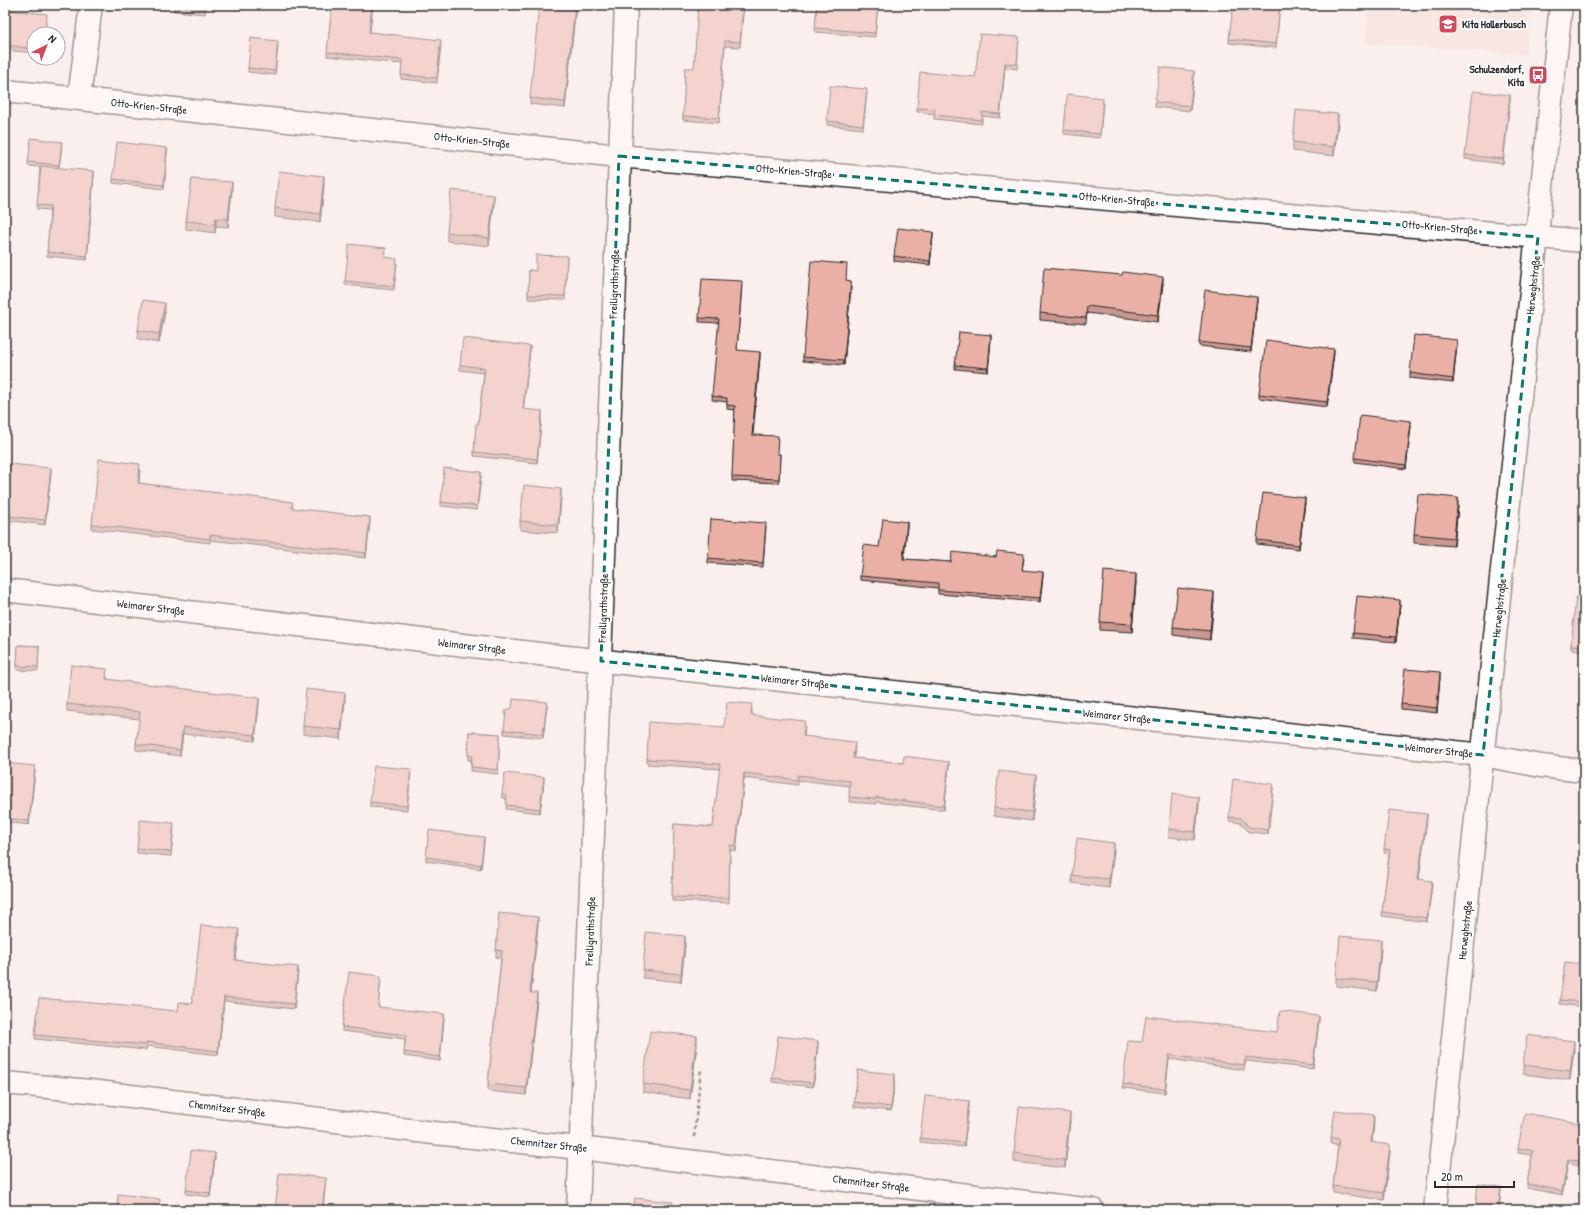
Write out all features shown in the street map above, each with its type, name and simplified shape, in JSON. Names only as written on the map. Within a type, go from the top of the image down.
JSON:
[{"type":"street","points":[[79,98],[91,5]]},
{"type":"street","name":"Freiligrathstraße","points":[[578,1210],[626,5]]},
{"type":"street","name":"Herweghstraße","points":[[1435,1210],[1484,755],[1561,5]]},
{"type":"street","name":"Otto-Krien-Straße","points":[[5,91],[619,156],[1584,241]]},
{"type":"street","name":"Weimarer Straße","points":[[5,590],[601,661],[1484,755],[1541,766],[1584,771]]},
{"type":"street","name":"Chemnitzer Straße","points":[[5,1083],[97,1092],[434,1133],[580,1148],[1093,1210]]},
{"type":"path","points":[[691,1161],[701,1068]]},
{"type":"highlighted area","points":[[619,156],[1538,237],[1483,755],[601,661]]},
{"type":"shaded area","name":"Kita Hollerbusch","points":[[1368,5],[1531,5],[1526,55],[1365,43]]},
{"type":"building","points":[[181,5],[205,5],[205,8]]},
{"type":"building","points":[[332,5],[372,5],[369,32],[441,40],[437,78],[401,75],[402,60],[327,52]]},
{"type":"building","points":[[539,5],[575,5],[565,102],[530,98]]},
{"type":"building","points":[[698,5],[743,5],[740,42],[725,41],[719,118],[683,116],[685,68],[694,68]]},
{"type":"building","points":[[817,5],[878,5],[875,33],[815,28]]},
{"type":"building","points":[[1233,5],[1280,5],[1276,44],[1229,39]]},
{"type":"building","points":[[8,10],[47,14],[46,26],[26,26],[26,48],[5,45]]},
{"type":"building","points":[[980,34],[1019,37],[1017,64],[1005,63],[1000,114],[982,112],[982,120],[934,115],[935,109],[917,108],[920,72],[975,77]]},
{"type":"building","points":[[251,38],[278,41],[275,71],[248,68]]},
{"type":"building","points":[[1160,67],[1194,71],[1190,106],[1155,102]]},
{"type":"building","points":[[830,86],[867,89],[863,125],[827,121]]},
{"type":"building","points":[[1473,91],[1510,95],[1503,159],[1465,155]]},
{"type":"building","points":[[1067,94],[1103,98],[1100,134],[1064,130]]},
{"type":"building","points":[[1296,110],[1338,114],[1334,147],[1293,142]]},
{"type":"building","points":[[31,138],[62,142],[59,165],[28,162]]},
{"type":"building","points":[[117,142],[167,148],[164,185],[113,179]]},
{"type":"building","points":[[41,166],[94,171],[87,256],[47,252],[51,206],[37,205]]},
{"type":"building","points":[[279,171],[324,176],[320,214],[275,208]]},
{"type":"building","points":[[192,179],[232,182],[228,219],[216,218],[215,224],[186,221]]},
{"type":"building","points":[[451,190],[494,195],[489,238],[447,232]]},
{"type":"building","points":[[898,228],[933,232],[930,261],[894,256]]},
{"type":"building","points":[[349,244],[386,248],[385,257],[397,259],[394,286],[345,281]]},
{"type":"building","points":[[536,255],[567,256],[565,296],[528,295],[529,270],[536,271]]},
{"type":"building","points":[[811,261],[847,264],[846,280],[851,281],[844,360],[803,357]]},
{"type":"building","points":[[1044,268],[1122,275],[1123,272],[1163,277],[1158,315],[1087,306],[1086,318],[1040,313]]},
{"type":"building","points":[[702,279],[742,281],[737,350],[760,352],[752,435],[778,436],[777,454],[780,454],[779,479],[732,477],[735,406],[727,405],[727,398],[712,396],[719,319],[699,318]]},
{"type":"building","points":[[1205,290],[1257,297],[1251,348],[1199,342]]},
{"type":"building","points":[[143,300],[165,303],[159,334],[138,330]]},
{"type":"building","points":[[959,332],[991,335],[988,368],[955,365]]},
{"type":"building","points":[[1414,335],[1457,340],[1453,379],[1410,373]]},
{"type":"building","points":[[463,338],[530,346],[523,409],[542,411],[537,459],[474,452],[476,424],[478,424],[485,368],[460,365]]},
{"type":"building","points":[[1266,340],[1334,349],[1327,402],[1259,394]]},
{"type":"building","points":[[1360,415],[1411,421],[1406,465],[1355,458]]},
{"type":"building","points":[[99,459],[140,464],[138,483],[293,502],[292,508],[370,517],[366,553],[210,535],[210,539],[92,524]]},
{"type":"building","points":[[9,464],[51,468],[45,520],[5,516]]},
{"type":"building","points":[[444,468],[481,472],[477,506],[441,502]]},
{"type":"building","points":[[524,485],[561,489],[558,525],[520,521]]},
{"type":"building","points":[[1263,493],[1305,498],[1299,545],[1257,540]]},
{"type":"building","points":[[1418,494],[1458,498],[1454,538],[1414,534]]},
{"type":"building","points":[[711,519],[766,523],[763,563],[708,558]]},
{"type":"building","points":[[883,519],[907,522],[903,559],[951,562],[952,552],[996,557],[997,551],[1024,554],[1022,570],[1043,572],[1040,598],[938,590],[938,583],[860,576],[864,545],[879,547]]},
{"type":"building","points":[[1104,571],[1136,574],[1132,624],[1100,622]]},
{"type":"building","points":[[1178,588],[1214,592],[1210,631],[1173,627]]},
{"type":"building","points":[[1357,596],[1400,600],[1396,637],[1353,633]]},
{"type":"building","points":[[1576,597],[1584,598],[1584,646],[1571,645]]},
{"type":"building","points":[[18,645],[39,646],[38,667],[17,666]]},
{"type":"building","points":[[71,665],[107,669],[106,679],[259,698],[255,735],[183,727],[180,750],[136,744],[140,712],[67,704]]},
{"type":"building","points":[[1405,669],[1440,672],[1437,708],[1401,704]]},
{"type":"building","points":[[306,689],[345,693],[341,730],[303,726]]},
{"type":"building","points":[[513,699],[547,702],[543,734],[504,730],[506,710],[512,708]]},
{"type":"building","points":[[727,702],[752,704],[751,715],[805,721],[803,736],[855,742],[853,758],[903,763],[904,756],[949,762],[944,806],[876,797],[876,799],[849,797],[850,781],[798,775],[798,780],[744,773],[736,846],[730,845],[729,898],[672,897],[674,824],[713,827],[720,764],[647,759],[649,722],[724,727]]},
{"type":"building","points":[[469,732],[500,734],[498,770],[471,767],[472,756],[468,755]]},
{"type":"building","points":[[5,763],[35,766],[29,821],[5,818]]},
{"type":"building","points":[[374,766],[411,769],[407,806],[370,802]]},
{"type":"building","points":[[999,771],[1036,775],[1032,812],[994,808]]},
{"type":"building","points":[[505,773],[544,777],[540,809],[506,805],[507,796],[502,793]]},
{"type":"building","points":[[1233,779],[1273,784],[1268,830],[1249,827],[1241,818],[1229,817]]},
{"type":"building","points":[[1172,794],[1199,797],[1195,832],[1169,829]]},
{"type":"building","points":[[1389,810],[1427,814],[1418,879],[1432,881],[1427,918],[1382,912],[1390,850],[1384,849]]},
{"type":"building","points":[[140,820],[174,823],[171,852],[137,848]]},
{"type":"building","points":[[429,830],[484,837],[481,865],[426,857]]},
{"type":"building","points":[[1077,838],[1114,843],[1109,879],[1072,875]]},
{"type":"building","points":[[499,913],[538,917],[530,993],[537,993],[526,1088],[488,1084],[502,951],[496,950]]},
{"type":"building","points":[[201,925],[239,929],[235,960],[298,967],[294,1004],[224,997],[218,1051],[147,1042],[146,1045],[35,1035],[39,998],[178,1011],[179,1002],[192,1004]]},
{"type":"building","points":[[646,932],[685,936],[681,974],[643,970]]},
{"type":"building","points":[[1340,936],[1381,940],[1377,982],[1336,978]]},
{"type":"building","points":[[1565,962],[1584,964],[1584,1002],[1560,1000]]},
{"type":"building","points":[[349,972],[381,976],[378,1007],[444,1014],[440,1057],[404,1052],[406,1035],[342,1027]]},
{"type":"building","points":[[1280,1011],[1319,1016],[1313,1065],[1246,1057],[1244,1065],[1169,1055],[1165,1089],[1123,1084],[1128,1041],[1142,1042],[1146,1016],[1277,1032]]},
{"type":"building","points":[[650,1031],[697,1036],[690,1090],[643,1084]]},
{"type":"building","points":[[1527,1035],[1574,1041],[1570,1071],[1523,1065]]},
{"type":"building","points":[[778,1036],[818,1041],[813,1083],[772,1078]]},
{"type":"building","points":[[858,1070],[895,1074],[891,1107],[854,1102]]},
{"type":"building","points":[[925,1096],[969,1101],[964,1143],[920,1138]]},
{"type":"building","points":[[1019,1107],[1070,1113],[1065,1160],[1014,1153]]},
{"type":"building","points":[[1335,1110],[1374,1115],[1371,1142],[1390,1145],[1384,1193],[1333,1186],[1339,1139],[1331,1137]]},
{"type":"building","points":[[1525,1113],[1584,1124],[1584,1134],[1579,1161],[1568,1159],[1562,1191],[1527,1184],[1533,1151],[1518,1148]]},
{"type":"building","points":[[191,1150],[215,1153],[210,1193],[186,1190]]},
{"type":"building","points":[[279,1173],[326,1178],[322,1210],[275,1210]]},
{"type":"building","points":[[1478,1184],[1501,1187],[1498,1210],[1475,1210]]},
{"type":"building","points":[[118,1194],[160,1199],[159,1210],[117,1210]]},
{"type":"building","points":[[635,1198],[673,1202],[672,1210],[633,1210]]},
{"type":"place","name":"Kita Hollerbusch","points":[[1448,24]]},
{"type":"place","name":"Schulzendorf, Kita","points":[[1538,75]]}]
